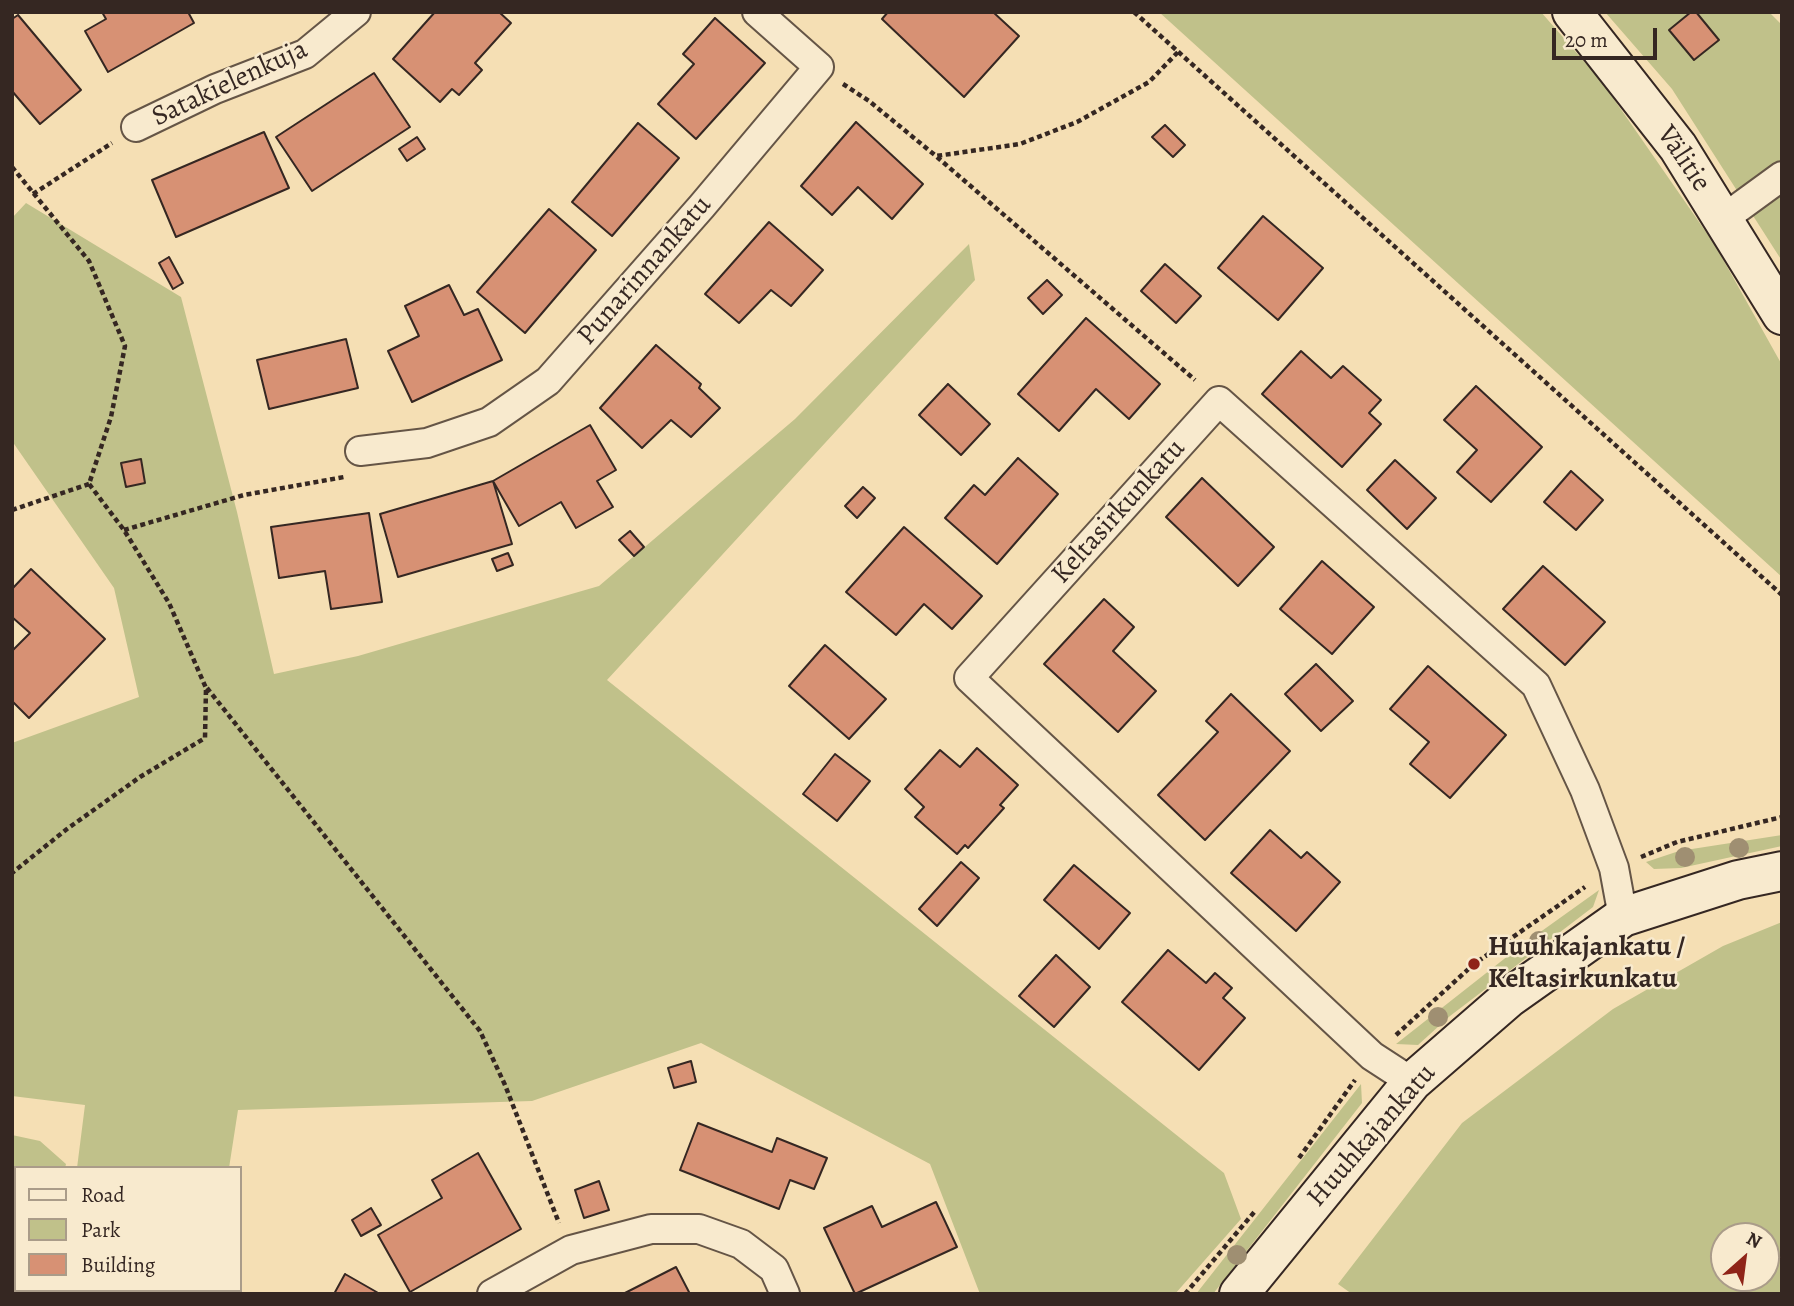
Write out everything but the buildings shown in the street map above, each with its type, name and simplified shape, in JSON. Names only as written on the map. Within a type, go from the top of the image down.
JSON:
[{"type":"street","name":"Satakielenkuja","points":[[136,127],[215,89],[305,54],[356,12]]},
{"type":"street","name":"Punarinnankatu","points":[[360,451],[427,443],[489,422],[548,381],[819,67],[757,12]]},
{"type":"street","name":"Välitie","points":[[1572,12],[1678,147],[1782,315]]},
{"type":"street","points":[[1723,219],[1782,176]]},
{"type":"street","points":[[1219,401],[1536,685],[1585,790],[1614,868],[1623,917]]},
{"type":"street","name":"Keltasirkunkatu","points":[[1219,401],[969,678],[1372,1056],[1412,1082]]},
{"type":"street","name":"Huuhkajankatu","points":[[1239,1294],[1412,1082],[1510,998],[1623,917],[1738,880],[1782,871]]},
{"type":"street","points":[[492,1294],[570,1251],[651,1229],[699,1229],[741,1244],[774,1269],[785,1294]]},
{"type":"path","points":[[1134,12],[1782,595]]},
{"type":"path","points":[[936,156],[1020,144],[1077,122],[1149,82],[1178,52]]},
{"type":"path","points":[[869,101],[1219,401]]},
{"type":"path","points":[[33,194],[136,127]]},
{"type":"path","points":[[12,167],[89,261],[125,346],[111,418],[89,484]]},
{"type":"path","points":[[124,530],[244,495],[346,477],[360,451]]},
{"type":"path","points":[[12,510],[89,484]]},
{"type":"path","points":[[89,484],[124,530],[169,603],[206,688],[480,1031],[505,1085],[570,1251]]},
{"type":"path","points":[[12,873],[67,829],[140,777],[205,738],[206,688]]},
{"type":"green space","points":[[1159,12],[1541,12],[1602,82],[1715,245],[1782,365],[1782,577]]},
{"type":"green space","points":[[1605,12],[1769,12],[1782,25],[1782,261],[1672,89]]},
{"type":"green space","points":[[26,203],[181,297],[237,512],[274,674],[358,656],[599,586],[795,419],[969,244],[975,280],[607,680],[1224,1173],[1241,1219],[1175,1294],[980,1294],[930,1164],[701,1043],[532,1101],[238,1110],[229,1166],[77,1166],[85,1105],[12,1096],[12,743],[139,697],[114,588],[12,441],[12,218]]},
{"type":"green space","points":[[1782,835],[1782,846],[1681,868],[1654,869],[1646,862],[1679,851]]},
{"type":"green space","points":[[1599,890],[1593,907],[1450,1016],[1418,1045],[1396,1044],[1518,948]]},
{"type":"green space","points":[[1782,922],[1782,1294],[1352,1294],[1338,1284],[1462,1123],[1613,1009],[1723,946]]},
{"type":"green space","points":[[1361,1084],[1362,1103],[1213,1294],[1196,1294]]},
{"type":"green space","points":[[12,1135],[40,1141],[66,1164],[14,1166],[14,1292],[48,1292],[12,1294]]},
{"type":"green space","points":[[60,1292],[212,1292],[212,1294]]},
{"type":"place","name":"Huuhkajankatu / Keltasirkunkatu","points":[[1474,964]]}]
